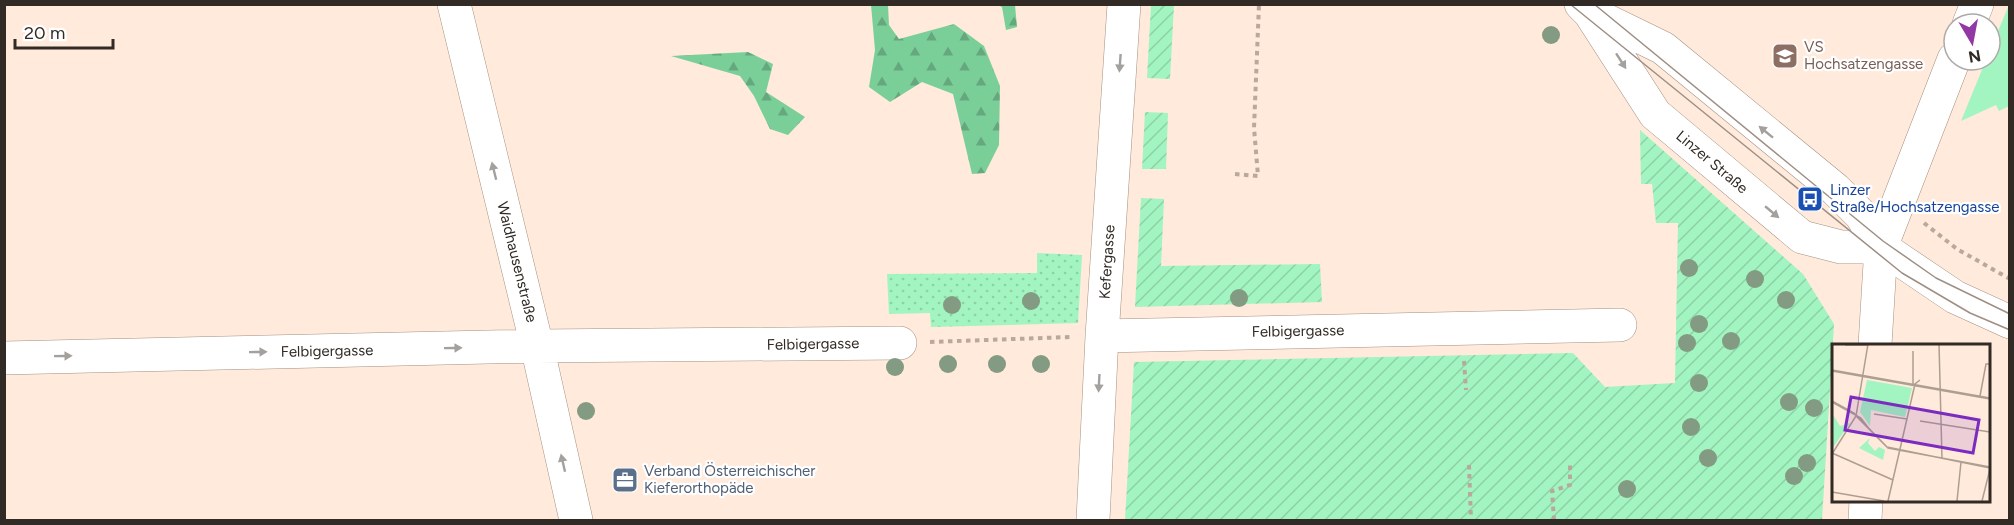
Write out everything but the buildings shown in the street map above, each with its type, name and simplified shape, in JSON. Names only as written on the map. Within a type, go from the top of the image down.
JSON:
[{"type":"street","name":"Waidhausenstraße","points":[[454,4],[537,346],[576,520]]},
{"type":"street","name":"Kefergasse","points":[[1093,520],[1102,336],[1124,4]]},
{"type":"street","name":"Linzer Straße","points":[[1585,8],[1655,114],[1802,237],[1841,247],[1881,247]]},
{"type":"street","name":"Linzer Straße","points":[[1585,8],[1663,48],[1835,189],[1861,215],[1881,247],[1955,297],[2010,322]]},
{"type":"street","points":[[1875,344],[1881,247],[1949,72]]},
{"type":"street","name":"Felbigergasse","points":[[1102,336],[1620,325]]},
{"type":"street","name":"Felbigergasse","points":[[4,358],[537,346],[900,343]]},
{"type":"street","points":[[1865,520],[1866,501]]},
{"type":"path","points":[[1235,174],[1258,176],[1254,128],[1259,4]]},
{"type":"path","points":[[1898,202],[1957,249],[2010,279]]},
{"type":"path","points":[[900,343],[1102,336]]},
{"type":"path","points":[[1464,355],[1466,390]]},
{"type":"path","points":[[1554,520],[1552,492],[1570,484],[1570,462]]},
{"type":"path","points":[[1469,465],[1471,520]]},
{"type":"green space","points":[[871,5],[888,5],[889,25],[899,39],[954,24],[984,46],[1000,86],[999,145],[985,173],[972,174],[953,94],[922,82],[890,102],[869,87],[875,50]]},
{"type":"green space","points":[[998,5],[1015,5],[1017,27],[1006,30],[1002,7]]},
{"type":"green space","points":[[1151,5],[1174,5],[1170,79],[1147,78]]},
{"type":"green space","points":[[2009,5],[2009,106],[1999,111],[1996,105],[1961,121],[1981,72],[2002,72],[2002,22]]},
{"type":"green space","points":[[748,52],[773,64],[766,92],[805,117],[788,135],[770,129],[754,96],[740,76],[671,56]]},
{"type":"green space","points":[[1145,112],[1168,113],[1166,169],[1142,169]]},
{"type":"green space","points":[[1640,130],[1803,274],[1834,324],[1822,520],[1125,520],[1134,362],[1573,353],[1605,387],[1675,383],[1678,223],[1656,223],[1652,184],[1641,184]]},
{"type":"green space","points":[[1141,198],[1164,199],[1161,266],[1320,264],[1322,302],[1135,307]]},
{"type":"green space","points":[[1037,253],[1082,255],[1078,323],[931,327],[930,313],[889,314],[887,274],[1037,273]]},
{"type":"tram line","points":[[1570,4],[1902,273],[1970,313],[2010,330]]},
{"type":"tram line","points":[[1594,4],[1883,241],[1936,278],[2010,314]]},
{"type":"place","name":"VS Hochsatzengasse","points":[[1785,56]]},
{"type":"place","name":"Linzer Straße/Hochsatzengasse","points":[[1810,199]]},
{"type":"place","name":"Verband Österreichischer Kieferorthopäde","points":[[625,480]]}]
